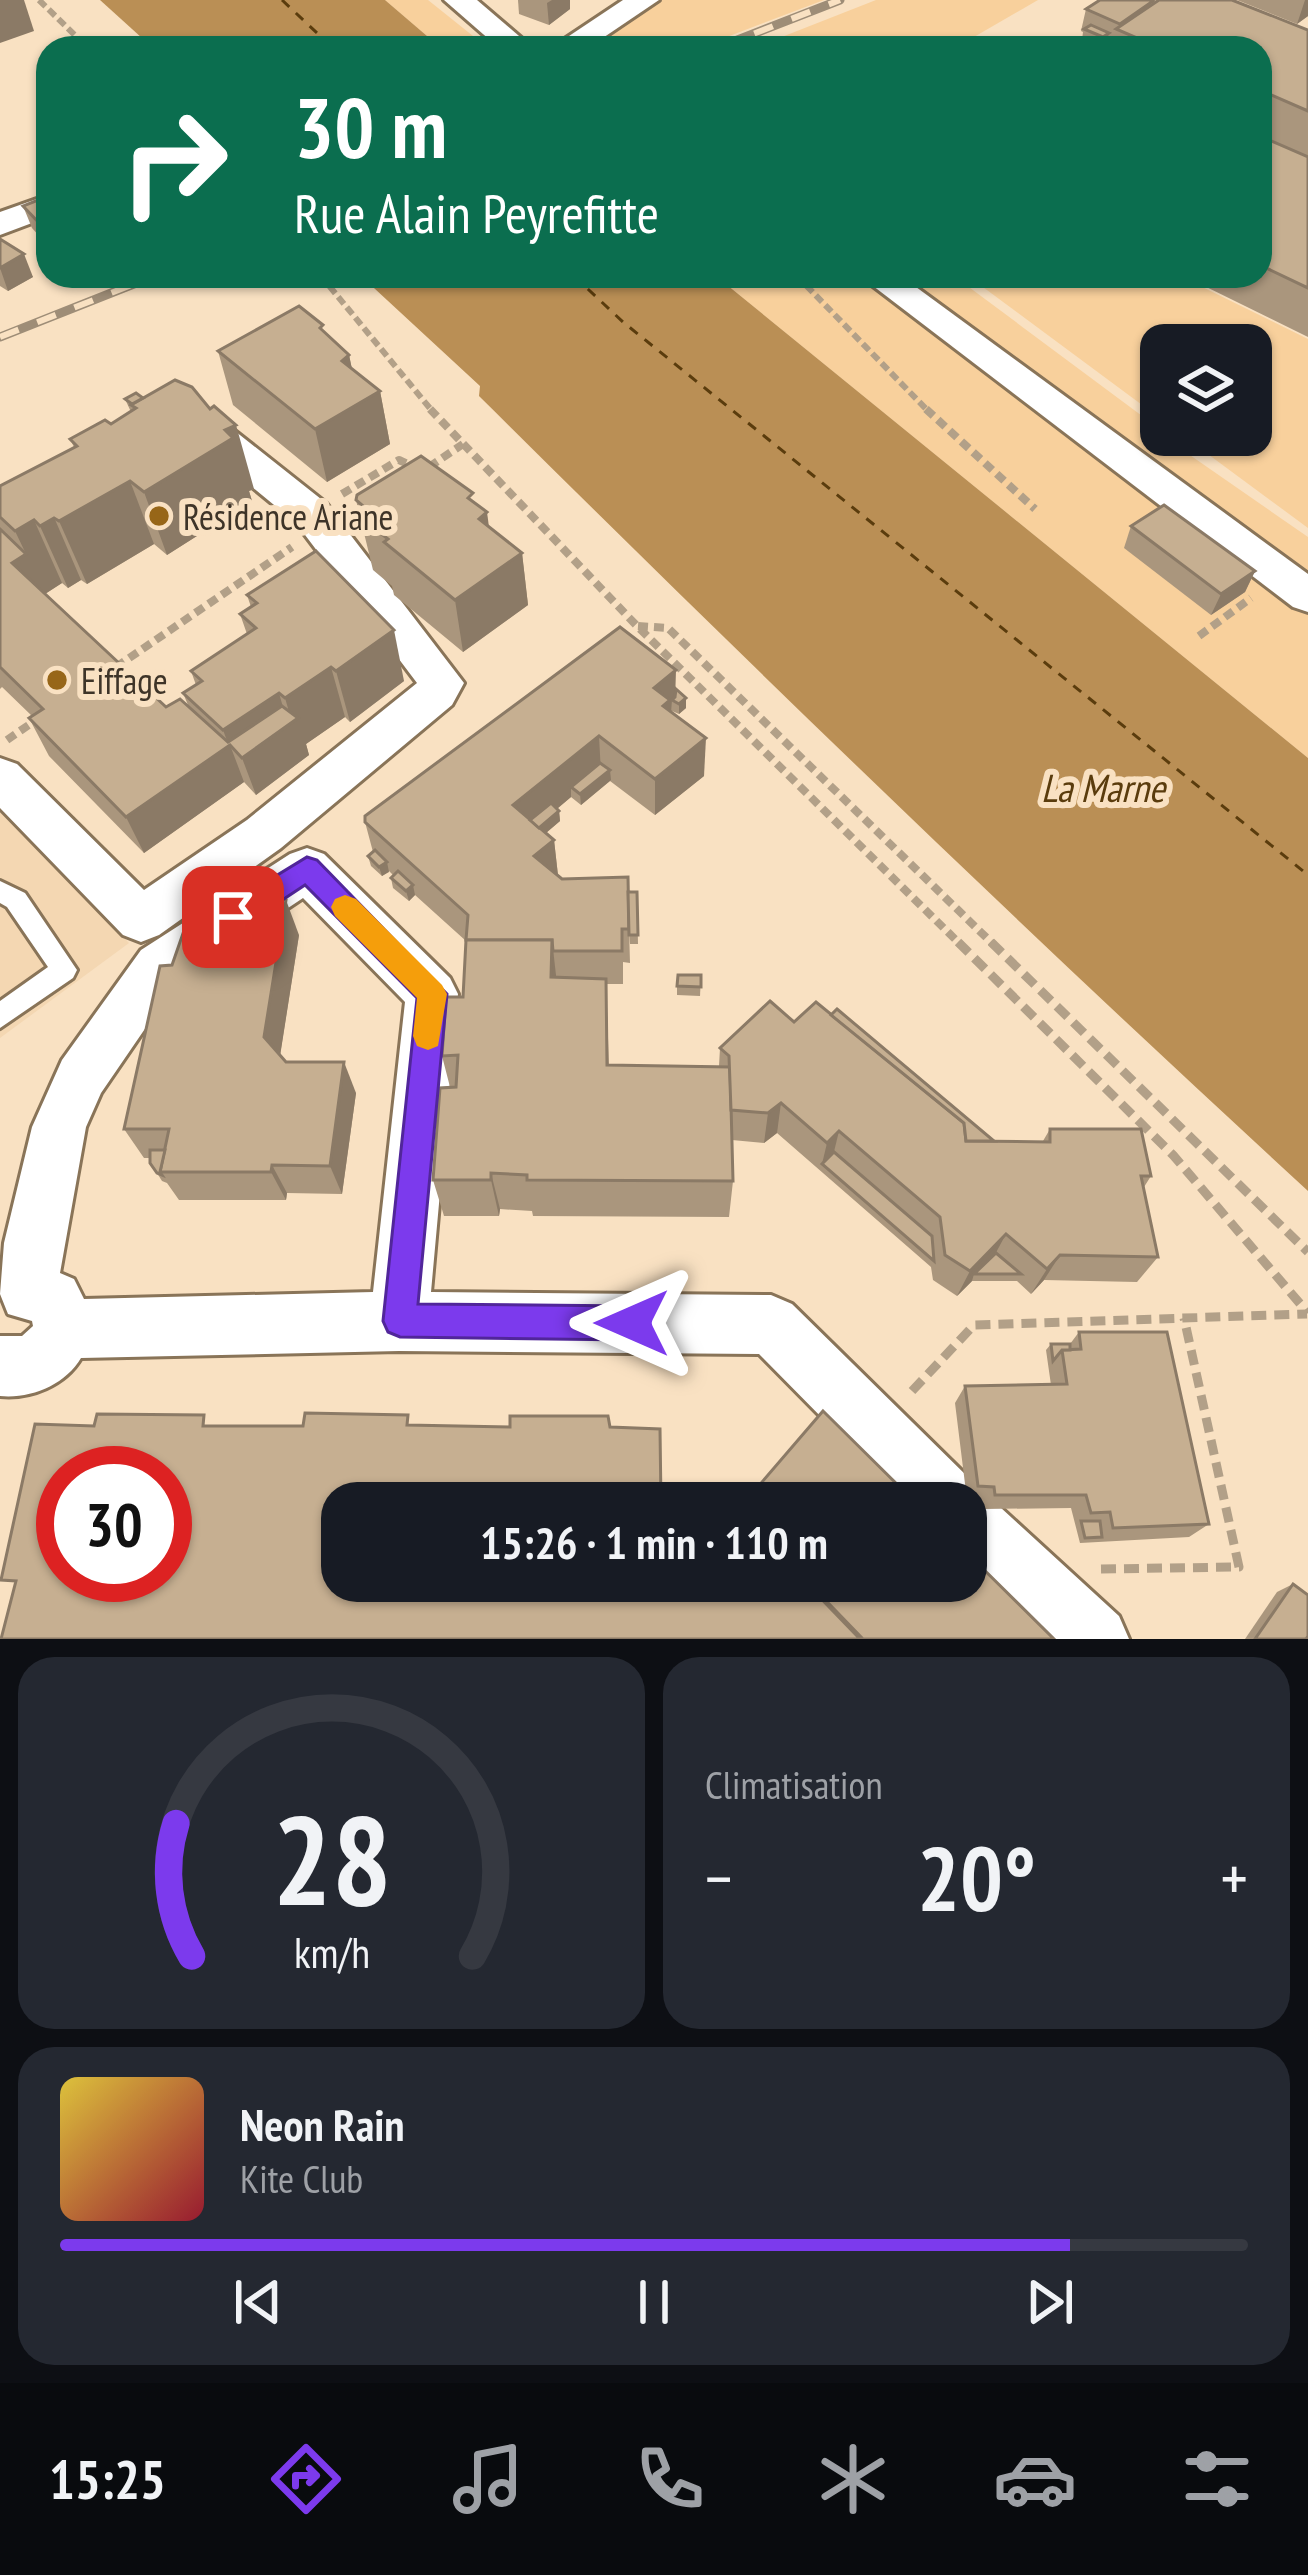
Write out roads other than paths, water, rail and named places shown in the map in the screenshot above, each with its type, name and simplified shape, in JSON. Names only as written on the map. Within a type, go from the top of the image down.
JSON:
[{"type":"street","points":[[459,0],[503,36]]},
{"type":"street","points":[[586,36],[644,0]]},
{"type":"street","points":[[894,288],[1308,596]]},
{"type":"street","points":[[0,777],[141,920],[264,834],[436,693],[442,683],[317,519],[202,425],[183,423],[163,435]]},
{"type":"street","points":[[0,1367],[13,1370],[50,1354],[31,1310],[33,1243],[58,1126],[81,1077],[159,966],[307,868],[432,994],[400,1321]]},
{"type":"street","points":[[31,1310],[400,1321],[771,1324],[928,1482]]},
{"type":"street","points":[[987,1538],[1082,1626]]},
{"type":"lane","points":[[0,891],[16,900],[64,970],[0,1016]]},
{"type":"water","points":[[100,0],[385,0],[427,36],[140,36]]},
{"type":"water","name":"La Marne","points":[[374,288],[731,288],[1308,758],[1308,1191],[786,698],[479,396],[480,386]]},
{"type":"railway","points":[[748,36],[840,0]]},
{"type":"railway","points":[[0,337],[124,288]]},
{"type":"place","name":"Résidence Ariane","points":[[159,516]]},
{"type":"place","name":"Eiffage","points":[[57,680]]}]
